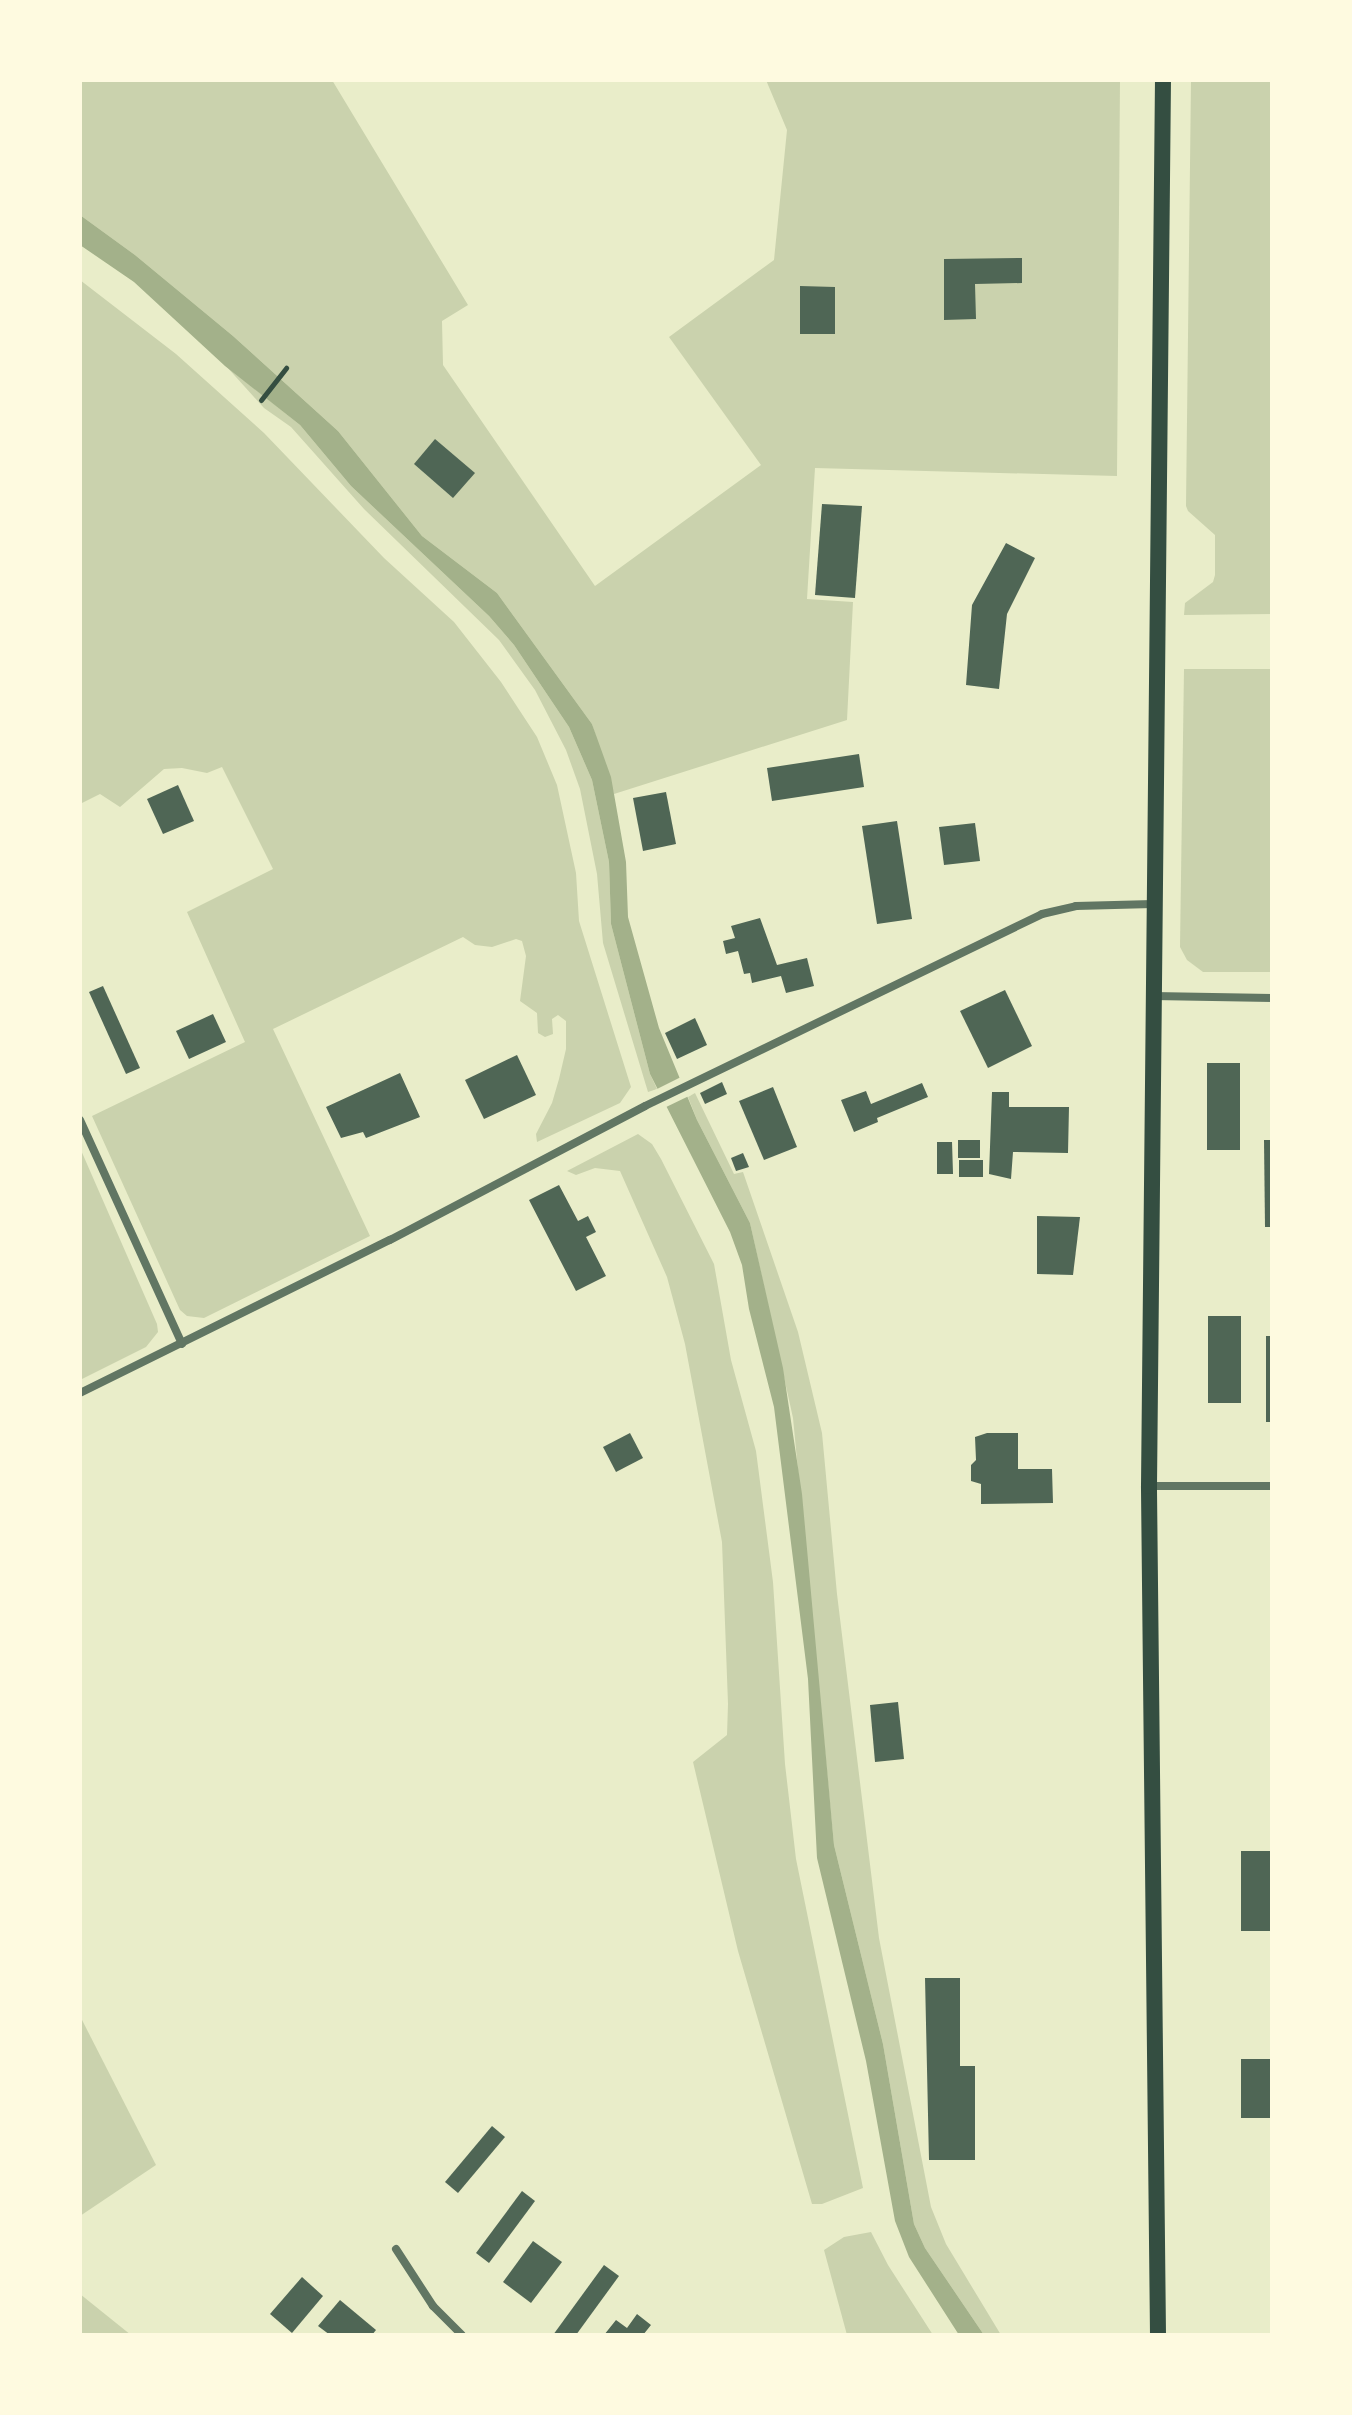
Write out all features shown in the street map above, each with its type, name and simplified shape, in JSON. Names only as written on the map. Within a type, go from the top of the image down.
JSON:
[{"type":"main road","points":[[1158,2335],[1149,1486],[1163,80]]},
{"type":"street","points":[[80,1393],[696,1081],[1042,914],[1076,906],[1153,904]]},
{"type":"street","points":[[1153,996],[1272,998]]},
{"type":"street","points":[[80,1120],[182,1344]]},
{"type":"street","points":[[1149,1486],[1272,1486]]},
{"type":"street","points":[[396,2249],[433,2306],[462,2335]]},
{"type":"path","points":[[261,400],[286,368]]},
{"type":"shaded area","points":[[80,80],[332,80],[468,305],[442,321],[443,365],[595,586],[761,465],[669,337],[774,260],[787,130],[766,80],[1120,80],[1117,476],[815,468],[807,599],[853,602],[847,720],[614,794],[592,724],[497,593],[422,536],[338,431],[233,336],[135,255],[80,215]]},
{"type":"shaded area","points":[[1191,80],[1272,80],[1272,614],[1184,615],[1185,603],[1213,582],[1215,575],[1215,535],[1186,506]]},
{"type":"shaded area","points":[[80,215],[135,255],[233,336],[338,431],[422,536],[497,593],[592,724],[611,777],[626,862],[628,917],[659,1028],[697,1120],[750,1223],[783,1368],[802,1494],[834,1845],[883,2044],[914,2224],[925,2248],[984,2335],[959,2335],[909,2257],[895,2221],[866,2061],[817,1858],[808,1679],[774,1407],[749,1309],[742,1265],[730,1232],[650,1074],[611,924],[609,862],[592,780],[569,727],[514,645],[489,616],[351,486],[300,425],[225,366],[134,282],[80,245]]},
{"type":"shaded area","points":[[80,280],[176,354],[264,433],[384,558],[454,622],[501,682],[537,737],[557,785],[576,873],[579,921],[631,1087],[620,1103],[537,1142],[536,1134],[552,1103],[559,1079],[566,1049],[566,1021],[558,1015],[552,1019],[553,1034],[545,1037],[538,1033],[537,1013],[520,1001],[526,956],[522,941],[516,939],[492,947],[475,945],[463,937],[273,1029],[370,1236],[204,1318],[187,1316],[180,1310],[92,1116],[245,1042],[187,912],[273,869],[222,767],[207,773],[182,768],[164,769],[120,807],[100,794],[80,804]]},
{"type":"shaded area","points":[[226,366],[300,425],[351,486],[489,616],[514,645],[569,727],[592,780],[609,862],[611,924],[650,1074],[657,1089],[648,1092],[603,943],[597,874],[580,789],[566,750],[535,690],[499,640],[364,509],[291,427],[264,408]]},
{"type":"shaded area","points":[[1184,669],[1272,669],[1272,972],[1203,972],[1187,960],[1180,947]]},
{"type":"shaded area","points":[[695,1093],[734,1174],[743,1172],[798,1332],[822,1433],[837,1594],[879,1938],[931,2207],[946,2244],[1001,2335],[984,2335],[925,2248],[914,2224],[883,2044],[834,1845],[793,1418],[750,1223],[697,1120],[688,1097]]},
{"type":"shaded area","points":[[638,1134],[652,1144],[661,1159],[714,1264],[731,1360],[756,1451],[773,1582],[785,1764],[796,1859],[863,2188],[822,2204],[812,2204],[738,1951],[693,1762],[727,1735],[728,1704],[722,1542],[685,1344],[667,1277],[620,1171],[595,1168],[576,1175],[567,1171]]},
{"type":"shaded area","points":[[80,1148],[158,1332],[146,1347],[80,1380]]},
{"type":"shaded area","points":[[80,2016],[156,2165],[80,2216]]},
{"type":"shaded area","points":[[871,2232],[888,2265],[933,2335],[847,2335],[824,2250],[844,2237]]},
{"type":"shaded area","points":[[80,2294],[131,2335],[80,2335]]},
{"type":"pier","points":[[683,1076],[691,1095],[662,1109],[653,1091]]},
{"type":"building","points":[[1022,258],[1022,283],[975,284],[976,319],[944,320],[944,259]]},
{"type":"building","points":[[800,286],[835,287],[835,334],[800,334]]},
{"type":"building","points":[[435,439],[475,473],[453,498],[414,464]]},
{"type":"building","points":[[822,504],[862,506],[855,598],[815,595]]},
{"type":"building","points":[[1006,543],[1035,558],[1007,614],[999,689],[966,685],[972,605]]},
{"type":"building","points":[[859,754],[864,787],[772,801],[767,768]]},
{"type":"building","points":[[178,785],[194,821],[163,834],[147,799]]},
{"type":"building","points":[[666,792],[676,844],[643,851],[633,798]]},
{"type":"building","points":[[897,821],[912,919],[877,924],[862,826]]},
{"type":"building","points":[[975,823],[980,861],[944,865],[939,827]]},
{"type":"building","points":[[760,918],[777,965],[807,958],[814,986],[786,993],[781,976],[752,983],[750,973],[744,974],[738,951],[726,954],[723,941],[735,938],[731,926]]},
{"type":"building","points":[[103,986],[140,1068],[126,1074],[89,992]]},
{"type":"building","points":[[1005,990],[1032,1046],[988,1068],[960,1011]]},
{"type":"building","points":[[213,1014],[226,1042],[189,1059],[176,1031]]},
{"type":"building","points":[[695,1018],[707,1045],[677,1059],[665,1033]]},
{"type":"building","points":[[517,1055],[536,1095],[484,1119],[465,1080]]},
{"type":"building","points":[[1207,1063],[1240,1063],[1240,1150],[1207,1150]]},
{"type":"building","points":[[400,1073],[420,1117],[366,1138],[363,1132],[341,1138],[326,1107]]},
{"type":"building","points":[[722,1082],[727,1094],[705,1104],[700,1093]]},
{"type":"building","points":[[922,1083],[928,1097],[877,1118],[878,1122],[854,1132],[841,1100],[866,1091],[871,1104]]},
{"type":"building","points":[[773,1087],[797,1147],[764,1160],[739,1101]]},
{"type":"building","points":[[992,1092],[1009,1092],[1009,1107],[1069,1107],[1068,1153],[1013,1152],[1011,1179],[989,1174]]},
{"type":"building","points":[[958,1140],[980,1140],[980,1158],[958,1158]]},
{"type":"building","points":[[1264,1140],[1272,1140],[1272,1227],[1265,1227]]},
{"type":"building","points":[[937,1142],[952,1142],[953,1174],[937,1174]]},
{"type":"building","points":[[743,1153],[749,1167],[736,1171],[731,1158]]},
{"type":"building","points":[[959,1160],[983,1160],[983,1177],[959,1177]]},
{"type":"building","points":[[559,1185],[578,1221],[588,1216],[596,1232],[586,1237],[606,1276],[576,1291],[529,1200]]},
{"type":"building","points":[[1037,1216],[1080,1217],[1073,1275],[1037,1274]]},
{"type":"building","points":[[1208,1316],[1241,1316],[1241,1403],[1208,1403]]},
{"type":"building","points":[[1266,1336],[1272,1336],[1272,1422],[1266,1422]]},
{"type":"building","points":[[630,1433],[643,1458],[616,1472],[603,1447]]},
{"type":"building","points":[[987,1433],[1018,1433],[1018,1469],[1052,1469],[1053,1503],[981,1504],[981,1484],[971,1481],[971,1465],[976,1460],[975,1437]]},
{"type":"building","points":[[898,1702],[904,1759],[875,1762],[870,1705]]},
{"type":"building","points":[[1241,1851],[1272,1851],[1272,1931],[1241,1931]]},
{"type":"building","points":[[925,1978],[960,1978],[960,2066],[975,2066],[975,2160],[929,2160]]},
{"type":"building","points":[[1241,2059],[1272,2059],[1272,2118],[1241,2118]]},
{"type":"building","points":[[492,2126],[505,2137],[458,2193],[445,2182]]},
{"type":"building","points":[[522,2191],[535,2201],[489,2263],[476,2253]]},
{"type":"building","points":[[533,2241],[562,2262],[531,2303],[503,2282]]},
{"type":"building","points":[[604,2265],[619,2276],[576,2335],[553,2335]]},
{"type":"building","points":[[302,2277],[323,2296],[292,2333],[270,2314]]},
{"type":"building","points":[[340,2300],[376,2330],[372,2335],[330,2335],[318,2326]]},
{"type":"building","points":[[637,2314],[651,2325],[643,2335],[604,2335],[616,2320],[627,2328]]}]
